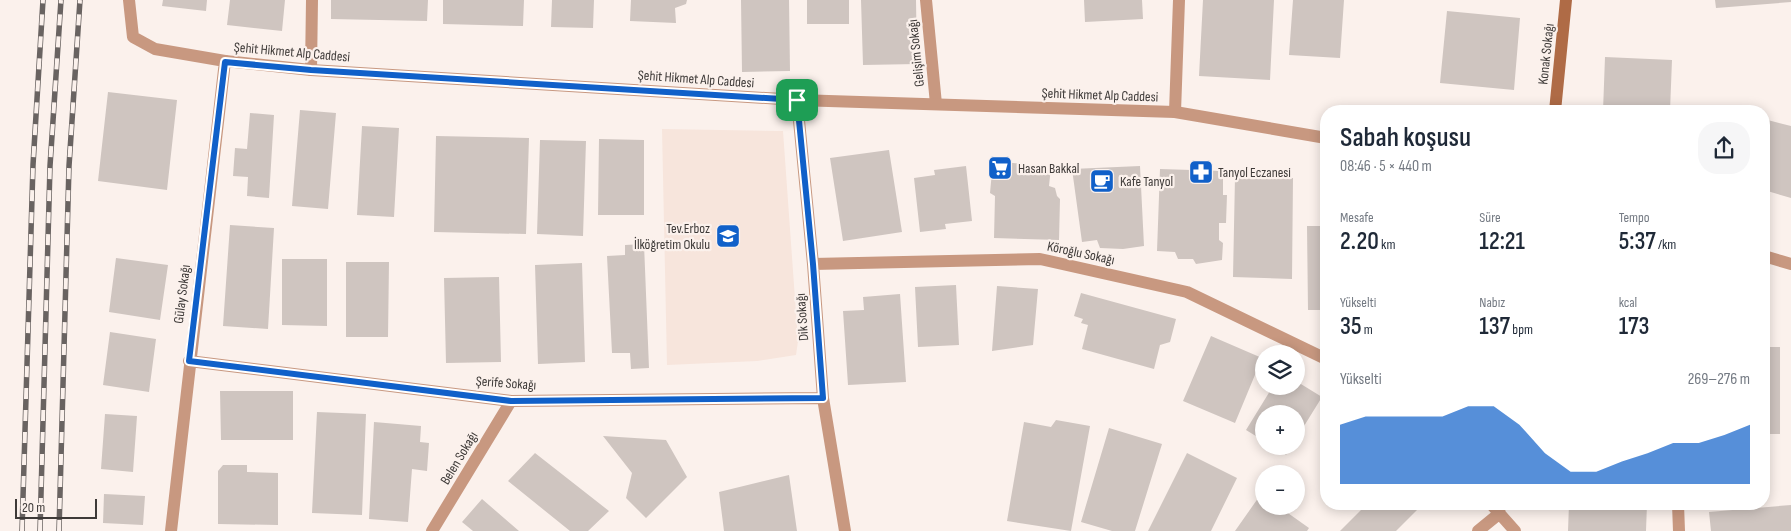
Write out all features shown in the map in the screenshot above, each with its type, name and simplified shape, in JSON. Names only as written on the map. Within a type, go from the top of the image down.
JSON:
[{"type":"main road","name":"Konak Sokağı","points":[[1556,105],[1566,0]]},
{"type":"street","name":"Şehit Hikmet Alp Caddesi","points":[[129,0],[133,37],[155,49],[225,62],[311,70],[797,100],[1175,112],[1320,137]]},
{"type":"street","points":[[311,70],[312,0]]},
{"type":"street","name":"Gelişim Sokağı","points":[[926,0],[936,104]]},
{"type":"street","points":[[1175,112],[1179,0]]},
{"type":"street","name":"Gülay Sokağı","points":[[171,531],[189,361],[225,62]]},
{"type":"street","name":"Dik Sokağı","points":[[797,100],[813,264],[823,398],[845,531]]},
{"type":"street","points":[[1770,258],[1791,264]]},
{"type":"street","name":"Köroğlu Sokağı","points":[[813,264],[1040,259],[1187,292],[1320,356]]},
{"type":"street","name":"Şerife Sokağı","points":[[189,361],[511,401],[823,398]]},
{"type":"street","name":"Belen Sokağı","points":[[432,531],[511,401]]},
{"type":"street","points":[[1478,531],[1494,510]]},
{"type":"street","points":[[1498,510],[1514,531]]},
{"type":"street","points":[[1678,510],[1679,531]]},
{"type":"shaded area","name":"Tev.Erboz İlköğretim Okulu","points":[[662,129],[783,131],[798,341],[796,355],[757,361],[667,365]]},
{"type":"building","points":[[163,0],[207,0],[206,11],[162,6]]},
{"type":"building","points":[[230,0],[285,0],[282,31],[227,25]]},
{"type":"building","points":[[331,0],[428,0],[427,21],[331,19]]},
{"type":"building","points":[[443,0],[524,0],[523,26],[443,24]]},
{"type":"building","points":[[552,0],[594,0],[593,28],[551,27]]},
{"type":"building","points":[[631,0],[687,0],[686,4],[675,8],[676,23],[630,21]]},
{"type":"building","points":[[741,0],[789,0],[790,71],[742,72]]},
{"type":"building","points":[[807,0],[849,0],[849,24],[807,24]]},
{"type":"building","points":[[861,0],[916,0],[917,64],[863,65]]},
{"type":"building","points":[[1084,0],[1142,0],[1143,19],[1085,22]]},
{"type":"building","points":[[1203,0],[1274,0],[1270,80],[1199,76]]},
{"type":"building","points":[[1293,0],[1344,0],[1340,58],[1289,55]]},
{"type":"building","points":[[1715,0],[1791,0],[1791,2],[1716,8]]},
{"type":"building","points":[[1447,11],[1520,18],[1514,90],[1440,83]]},
{"type":"building","points":[[1605,57],[1672,60],[1670,105],[1603,105]]},
{"type":"building","points":[[108,92],[177,100],[167,190],[98,181]]},
{"type":"building","points":[[300,110],[336,113],[328,209],[292,206]]},
{"type":"building","points":[[250,113],[274,115],[269,198],[247,196],[248,177],[233,176],[235,148],[247,149]]},
{"type":"building","points":[[1770,121],[1791,126],[1791,198],[1770,192]]},
{"type":"building","points":[[362,126],[399,128],[394,217],[357,215]]},
{"type":"building","points":[[436,136],[529,138],[526,234],[434,232]]},
{"type":"building","points":[[599,139],[644,140],[644,215],[598,215]]},
{"type":"building","points":[[540,140],[586,141],[583,236],[537,234]]},
{"type":"building","points":[[889,150],[902,232],[843,241],[830,158]]},
{"type":"building","points":[[993,161],[1051,167],[1049,186],[1055,188],[1060,199],[1059,240],[994,238],[995,196],[990,193]]},
{"type":"building","points":[[966,166],[972,221],[945,224],[946,229],[920,232],[914,178],[935,175],[934,170]]},
{"type":"building","points":[[1140,166],[1144,246],[1123,249],[1100,248],[1097,240],[1082,242],[1072,169]]},
{"type":"building","points":[[1160,169],[1223,171],[1223,195],[1227,195],[1226,223],[1219,223],[1219,240],[1223,243],[1222,260],[1196,264],[1193,259],[1178,259],[1175,252],[1157,251]]},
{"type":"building","points":[[1235,177],[1293,178],[1292,279],[1233,277]]},
{"type":"building","points":[[230,225],[274,228],[268,329],[223,326]]},
{"type":"building","points":[[1307,226],[1320,226],[1320,310],[1308,310]]},
{"type":"building","points":[[644,244],[649,368],[631,369],[630,353],[612,353],[607,256],[625,255],[625,245]]},
{"type":"building","points":[[116,258],[168,265],[160,320],[109,312]]},
{"type":"building","points":[[282,259],[327,259],[327,326],[282,325]]},
{"type":"building","points":[[346,262],[389,262],[388,337],[346,337]]},
{"type":"building","points":[[582,263],[585,362],[538,364],[535,265]]},
{"type":"building","points":[[499,277],[501,362],[446,363],[444,278]]},
{"type":"building","points":[[956,285],[959,345],[918,347],[915,287]]},
{"type":"building","points":[[997,286],[1038,289],[1033,345],[992,351]]},
{"type":"building","points":[[1081,293],[1176,319],[1170,342],[1160,345],[1154,369],[1082,349],[1088,325],[1081,323],[1083,319],[1074,316]]},
{"type":"building","points":[[900,294],[906,382],[848,385],[843,311],[864,310],[863,297]]},
{"type":"building","points":[[110,332],[156,339],[149,392],[103,385]]},
{"type":"building","points":[[1211,336],[1255,355],[1255,375],[1235,423],[1183,401]]},
{"type":"building","points":[[1770,347],[1780,347],[1780,434],[1770,434]]},
{"type":"building","points":[[1305,387],[1320,396],[1320,400],[1305,424],[1305,405],[1261,405],[1267,395],[1305,395]]},
{"type":"building","points":[[220,391],[293,391],[293,440],[221,440]]},
{"type":"building","points":[[317,412],[366,414],[362,515],[312,513]]},
{"type":"building","points":[[105,414],[137,416],[133,472],[101,469]]},
{"type":"building","points":[[1255,415],[1255,436],[1246,430]]},
{"type":"building","points":[[1056,420],[1090,426],[1071,531],[1007,521],[1024,422],[1051,427]]},
{"type":"building","points":[[374,422],[421,426],[420,442],[429,443],[427,471],[412,469],[408,522],[369,519]]},
{"type":"building","points":[[1109,428],[1162,444],[1135,531],[1112,531],[1081,522]]},
{"type":"building","points":[[603,436],[666,440],[687,477],[646,518],[626,498],[632,473]]},
{"type":"building","points":[[535,453],[609,511],[588,531],[570,531],[508,481]]},
{"type":"building","points":[[1187,453],[1237,478],[1211,531],[1148,531]]},
{"type":"building","points":[[223,465],[247,465],[247,472],[278,473],[278,525],[218,524],[218,471]]},
{"type":"building","points":[[789,475],[797,531],[724,531],[719,492]]},
{"type":"building","points":[[104,494],[145,496],[143,525],[103,523]]},
{"type":"building","points":[[482,499],[519,531],[473,531],[462,522]]},
{"type":"building","points":[[1255,503],[1255,515],[1291,515],[1309,528],[1307,531],[1235,531]]},
{"type":"building","points":[[1791,505],[1791,531],[1711,531],[1709,512],[1770,510],[1770,507]]},
{"type":"building","points":[[1361,510],[1417,510],[1396,531],[1340,531]]},
{"type":"building","points":[[1569,510],[1647,510],[1646,531],[1568,531]]},
{"type":"railway","points":[[22,531],[33,165],[43,0]]},
{"type":"railway","points":[[40,531],[50,166],[61,0]]},
{"type":"railway","points":[[59,531],[69,166],[80,0]]},
{"type":"place","name":"Hasan Bakkal","points":[[1000,168]]},
{"type":"place","name":"Tanyol Eczanesi","points":[[1201,172]]},
{"type":"place","name":"Kafe Tanyol","points":[[1102,181]]},
{"type":"place","name":"Tev.Erboz İlköğretim Okulu","points":[[728,236]]},
{"type":"route","points":[[225,62],[311,70],[797,100],[813,264],[823,398],[511,401],[189,361],[225,62]]}]
